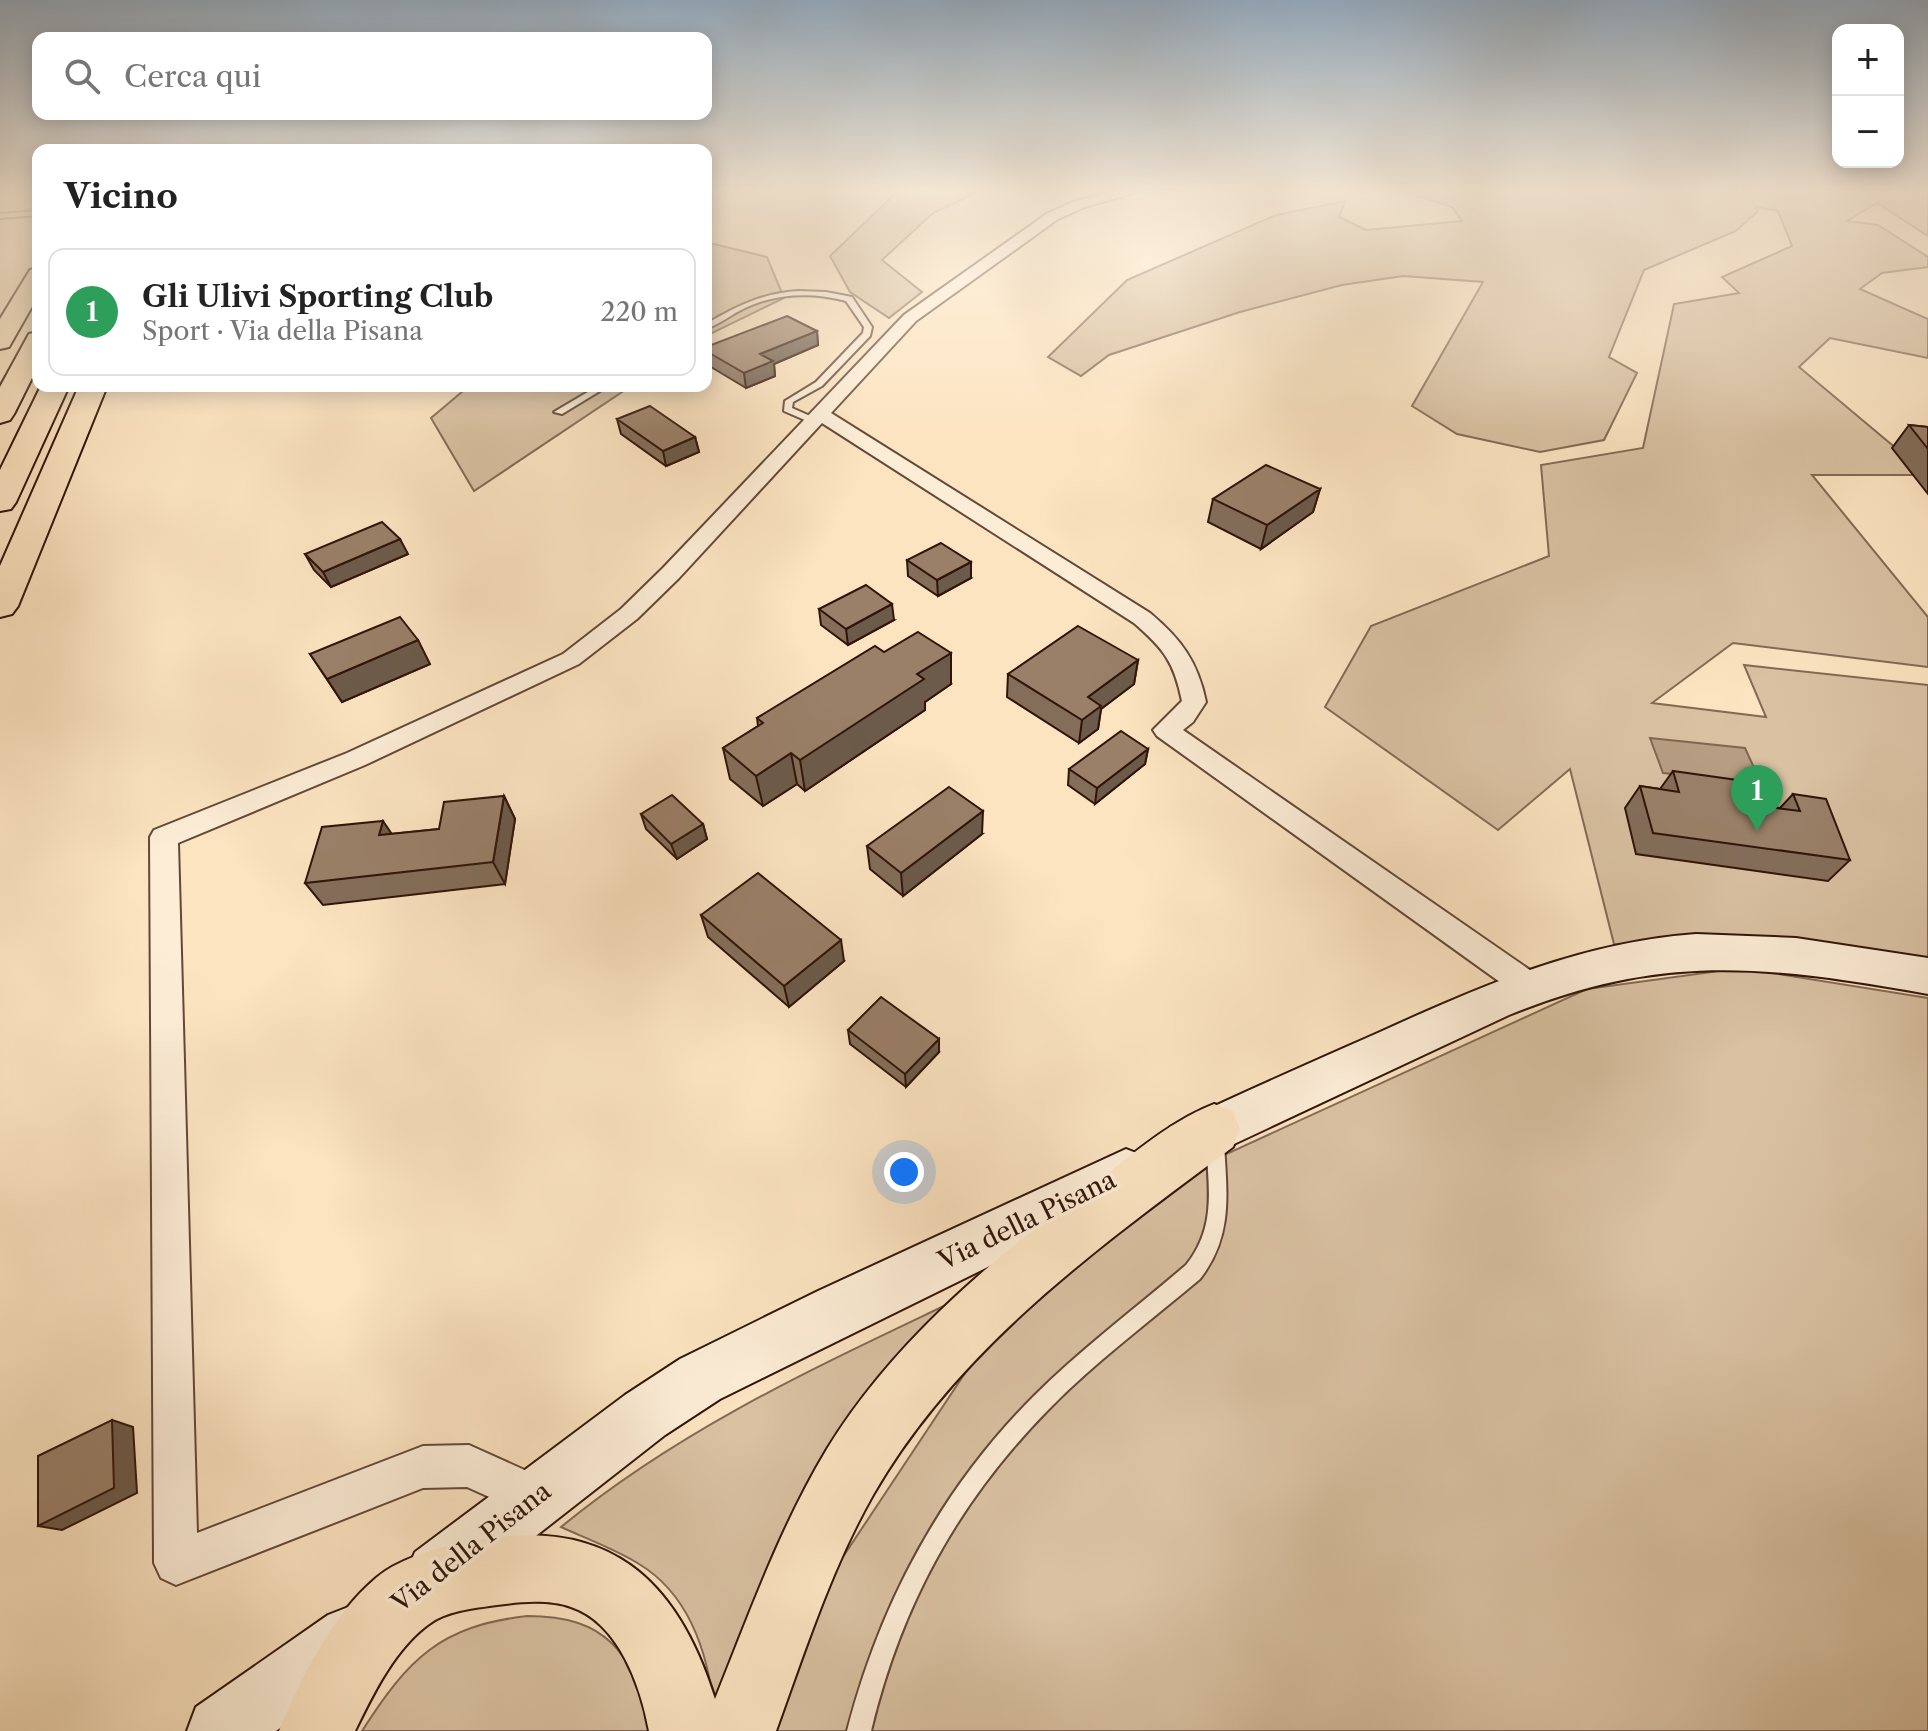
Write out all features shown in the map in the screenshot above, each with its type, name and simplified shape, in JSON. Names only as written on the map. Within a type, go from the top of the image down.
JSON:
[{"type":"highway","points":[[0,341],[32,285]]},
{"type":"highway","points":[[0,414],[32,352]]},
{"type":"highway","points":[[0,502],[52,392]]},
{"type":"highway","points":[[0,606],[90,392]]},
{"type":"highway","points":[[739,1731],[812,1547],[840,1491],[887,1419],[944,1351],[1059,1244],[1214,1129]]},
{"type":"highway","points":[[316,1731],[363,1648],[401,1602],[460,1577],[512,1569],[574,1573],[611,1592],[659,1647],[677,1690],[686,1731]]},
{"type":"main road","name":"Via della Pisana","points":[[220,1731],[401,1602],[645,1415],[700,1379],[1214,1129],[1529,986],[1618,961],[1662,954],[1723,951],[1823,958],[1928,976]]},
{"type":"street","points":[[536,1497],[469,1466],[423,1467],[176,1563],[164,837],[356,759],[571,659],[629,614],[910,318],[973,273]]},
{"type":"street","points":[[817,418],[1142,618],[1185,660],[1191,683],[1194,702],[1184,716],[1166,730],[1529,986]]},
{"type":"lane","points":[[712,324],[751,302],[769,298],[820,295],[849,299],[868,327],[867,334],[819,384],[789,401],[787,409],[817,418]]},
{"type":"lane","points":[[559,412],[594,392]]},
{"type":"lane","points":[[859,1731],[870,1686],[901,1605],[945,1523],[967,1491],[1042,1403],[1193,1272],[1211,1250],[1218,1218],[1214,1129]]},
{"type":"shaded area","points":[[712,273],[774,273],[784,298],[712,333]]},
{"type":"shaded area","points":[[839,273],[898,273],[922,292],[889,318],[850,292]]},
{"type":"shaded area","points":[[1144,273],[1643,273],[1609,357],[1637,373],[1604,440],[1540,452],[1457,434],[1412,406],[1483,282],[1403,276],[1342,285],[1240,312],[1109,355],[1081,376],[1048,357],[1127,280]]},
{"type":"shaded area","points":[[1732,273],[1884,273],[1860,289],[1928,319],[1928,358],[1830,338],[1799,367],[1928,475],[1812,475],[1928,617],[1928,667],[1733,643],[1652,703],[1766,717],[1744,665],[1928,685],[1928,989],[1614,944],[1570,769],[1498,830],[1325,707],[1371,626],[1549,556],[1541,465],[1643,448],[1674,304],[1739,293],[1722,277]]},
{"type":"shaded area","points":[[462,392],[622,392],[474,491],[431,418]]},
{"type":"shaded area","points":[[1650,738],[1745,748],[1761,783],[1663,773]]},
{"type":"shaded area","points":[[1741,968],[1928,998],[1928,1731],[774,1731],[821,1590],[997,1325],[1211,1161],[1587,989]]},
{"type":"shaded area","points":[[946,1305],[871,1395],[715,1718],[703,1653],[685,1612],[673,1594],[639,1564],[561,1527],[606,1492],[699,1431],[796,1378]]},
{"type":"shaded area","points":[[527,1616],[557,1618],[581,1624],[616,1647],[639,1684],[660,1731],[362,1731],[395,1684],[429,1650],[471,1628]]},
{"type":"building","points":[[787,316],[817,331],[760,354],[773,361],[744,373],[712,354],[712,345]]},
{"type":"building","points":[[650,406],[695,437],[663,451],[617,419]]},
{"type":"building","points":[[1909,425],[1928,427],[1928,449]]},
{"type":"building","points":[[1266,465],[1320,489],[1267,525],[1213,499]]},
{"type":"building","points":[[382,522],[400,539],[323,572],[305,554]]},
{"type":"building","points":[[941,543],[971,562],[937,580],[907,560]]},
{"type":"building","points":[[866,585],[892,604],[846,629],[819,609]]},
{"type":"building","points":[[400,617],[418,640],[327,679],[310,654]]},
{"type":"building","points":[[1078,626],[1138,660],[1088,697],[1101,706],[1082,720],[1008,674]]},
{"type":"building","points":[[918,632],[951,653],[917,674],[924,679],[800,760],[791,753],[756,776],[723,748],[763,723],[757,718],[875,646],[884,652]]},
{"type":"building","points":[[1121,731],[1148,749],[1097,788],[1069,769]]},
{"type":"building","points":[[1673,771],[1737,780],[1745,804],[1800,811],[1793,794],[1826,799],[1850,860],[1653,833],[1640,786],[1679,792]]},
{"type":"building","points":[[949,787],[983,811],[901,873],[867,846]]},
{"type":"building","points":[[672,795],[703,824],[671,844],[641,814]]},
{"type":"building","points":[[504,796],[493,862],[305,883],[322,827],[383,821],[379,835],[439,829],[444,802]]},
{"type":"building","points":[[758,873],[841,940],[784,986],[701,915]]},
{"type":"building","points":[[881,997],[939,1039],[905,1074],[848,1030]]},
{"type":"building","points":[[112,1420],[114,1488],[38,1526],[38,1456]]},
{"type":"place","name":"Gli Ulivi Sporting Club","points":[[1757,831]]}]
